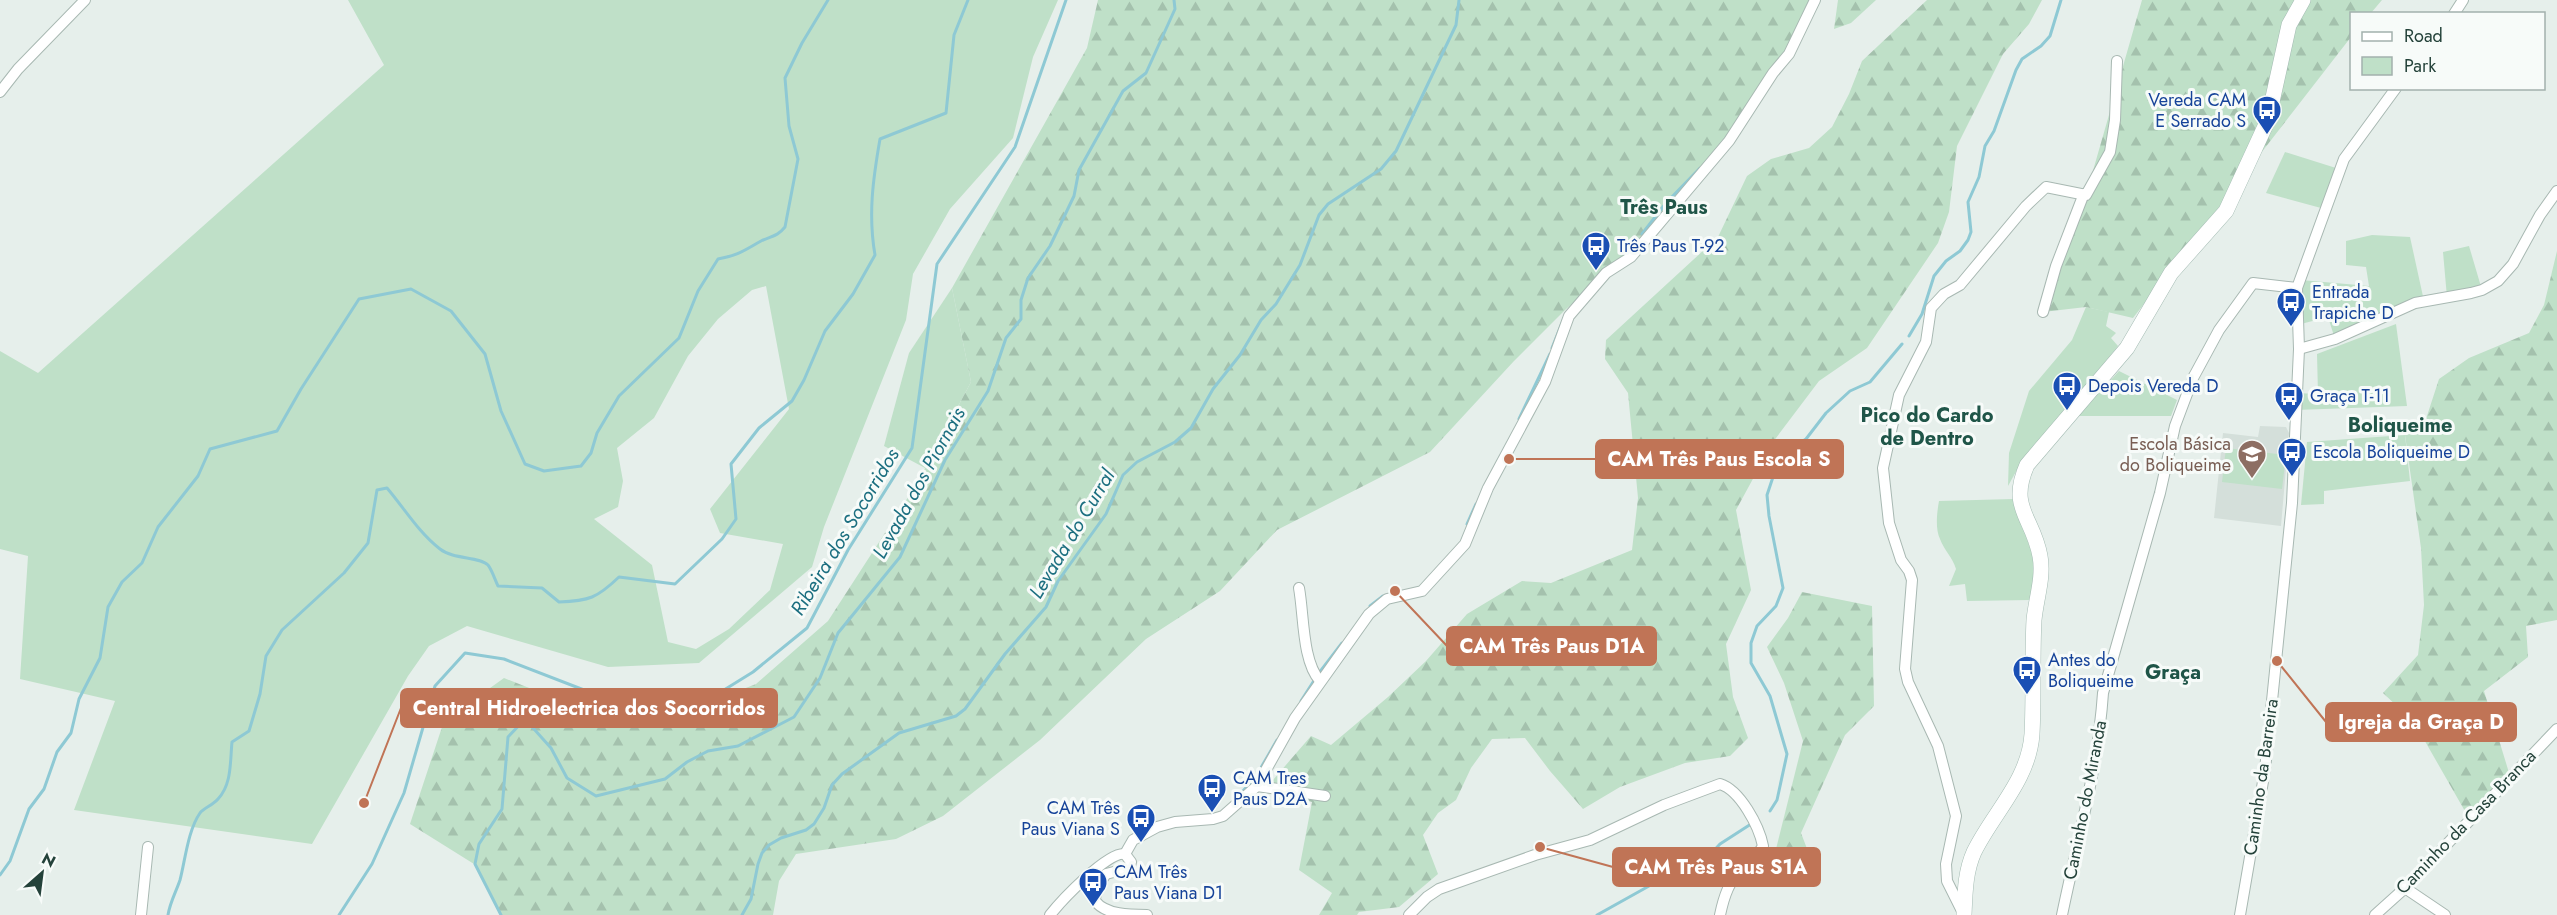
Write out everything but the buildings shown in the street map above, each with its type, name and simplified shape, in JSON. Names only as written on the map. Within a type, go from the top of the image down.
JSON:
[{"type":"main road","points":[[1964,915],[1966,882],[1974,853],[2017,783],[2030,749],[2034,616],[2040,560],[2037,545],[2020,503],[2021,478],[2027,465],[2127,348],[2171,273],[2226,211],[2268,120],[2289,25],[2303,0]]},
{"type":"street","points":[[0,92],[18,69],[84,0]]},
{"type":"street","points":[[1125,854],[1133,840],[1157,827],[1175,822],[1223,816],[1257,786],[1295,718],[1378,604],[1387,599],[1422,591],[1465,543],[1488,488],[1545,382],[1569,316],[1606,273],[1631,257],[1729,141],[1773,73],[1789,54],[1815,0]]},
{"type":"street","points":[[2043,312],[2056,266],[2083,196],[2086,195],[2110,152],[2115,120],[2117,61]]},
{"type":"street","name":"Caminho da Barreira","points":[[2240,915],[2265,770],[2292,503],[2299,349],[2297,288],[2344,159],[2395,90]]},
{"type":"street","points":[[1964,915],[1947,880],[1946,864],[1956,816],[1938,746],[1924,719],[1905,669],[1912,580],[1909,570],[1901,560],[1889,523],[1883,468],[1899,395],[1926,342],[1931,308],[1935,302],[1960,285],[2026,206],[2046,187],[2083,196]]},
{"type":"street","points":[[2299,349],[2335,339],[2415,303],[2471,293],[2498,281],[2513,264],[2540,215],[2557,191]]},
{"type":"street","name":"Caminho do Miranda","points":[[2062,915],[2101,718],[2103,693],[2160,493],[2175,426],[2193,378],[2219,330],[2253,283],[2297,288]]},
{"type":"street","points":[[1299,588],[1309,660],[1314,674],[1320,681]]},
{"type":"street","name":"Caminho da Casa Branca","points":[[2374,915],[2405,888],[2557,729]]},
{"type":"street","points":[[1409,915],[1427,897],[1439,889],[1535,855],[1590,840],[1664,805],[1720,784],[1736,792],[1763,846],[1731,881],[1723,897],[1720,915]]},
{"type":"street","points":[[1257,786],[1325,796]]},
{"type":"street","points":[[141,915],[148,847]]},
{"type":"street","points":[[1050,915],[1095,870],[1117,855],[1125,854],[1130,858],[1129,868],[1106,874],[1096,888],[1095,901],[1101,908],[1114,913],[1147,915]]},
{"type":"street","points":[[2405,888],[2445,915]]},
{"type":"shaded area","name":"Escola Básica do Boliqueime","points":[[2260,426],[2286,427],[2289,433],[2281,526],[2214,518],[2223,433],[2258,437]]},
{"type":"green space","points":[[348,0],[1058,0],[1033,57],[1013,138],[950,209],[913,274],[906,320],[824,527],[812,567],[699,663],[608,667],[467,626],[429,646],[408,676],[312,844],[74,810],[115,701],[20,679],[28,556],[0,549],[0,351],[38,373],[384,65]],"holes":[[[766,286],[789,409],[710,509],[720,533],[783,544],[770,590],[729,629],[696,649],[668,642],[652,565],[594,519],[618,507],[623,481],[617,448],[654,418],[688,356],[718,319],[752,290]]]},
{"type":"green space","points":[[1098,0],[1815,0],[1799,35],[1729,141],[1631,257],[1606,273],[1565,310],[1514,361],[1430,452],[1277,530],[1220,591],[1146,639],[1040,740],[943,816],[896,839],[796,854],[779,881],[773,915],[500,915],[474,864],[410,824],[444,721],[504,678],[609,720],[671,717],[756,684],[828,621],[916,485],[971,382],[952,288],[1087,48]]},
{"type":"green space","points":[[1838,0],[1876,0],[1851,23],[1834,29]]},
{"type":"green space","points":[[1927,0],[2042,0],[2029,24],[2003,54],[1957,146],[1949,212],[1938,243],[1867,348],[1819,381],[1773,442],[1736,510],[1751,590],[1726,644],[1733,697],[1748,738],[1730,756],[1685,763],[1620,787],[1583,809],[1525,738],[1492,739],[1471,768],[1456,800],[1438,813],[1423,835],[1438,874],[1399,907],[1359,912],[1357,915],[1319,915],[1332,893],[1299,870],[1312,802],[1266,788],[1311,736],[1331,745],[1388,697],[1426,661],[1467,614],[1522,581],[1551,583],[1632,550],[1638,498],[1628,393],[1605,359],[1606,340],[1718,237],[1747,176],[1771,159],[1809,148],[1832,127],[1849,94],[1862,61]]},
{"type":"green space","points":[[2142,0],[2382,0],[2372,12],[2350,12],[2350,38],[2133,318],[2086,307],[2043,312],[2086,195]]},
{"type":"green space","points":[[2285,152],[2336,168],[2321,208],[2266,193]]},
{"type":"green space","points":[[2372,235],[2410,237],[2424,301],[2335,339],[2328,317],[2297,325],[2301,280],[2369,286],[2366,267],[2346,265],[2346,241]]},
{"type":"green space","points":[[2469,246],[2482,290],[2447,297],[2443,252]]},
{"type":"green space","points":[[2557,251],[2557,620],[2526,626],[2528,657],[2484,691],[2510,776],[2470,820],[2414,722],[2383,693],[2418,655],[2424,605],[2421,548],[2405,435],[2425,422],[2439,379],[2469,358],[2529,333],[2544,305]]},
{"type":"green space","points":[[952,288],[971,382],[925,468],[884,446],[909,353]]},
{"type":"green space","points":[[2086,307],[2109,312],[2106,326],[2116,333],[2111,338],[2118,346],[2018,468],[2008,486],[2009,453],[2029,391],[2072,340]]},
{"type":"green space","points":[[2396,324],[2407,406],[2296,410],[2296,393],[2318,394],[2317,354]]},
{"type":"green space","points":[[2119,371],[2177,400],[2171,416],[2078,416]]},
{"type":"green space","points":[[2405,435],[2410,481],[2324,491],[2324,504],[2301,505],[2307,442]]},
{"type":"green space","points":[[2226,448],[2286,455],[2282,489],[2222,482]]},
{"type":"green space","points":[[2013,499],[2034,559],[2031,600],[1967,601],[1965,584],[1949,586],[1956,569],[1938,535],[1939,501]]},
{"type":"green space","points":[[1802,592],[1872,606],[1874,706],[1845,735],[1801,833],[1811,859],[1796,875],[1774,857],[1803,741],[1784,683],[1767,647],[1788,618]]},
{"type":"waterway","points":[[0,875],[10,861],[29,809],[44,789],[57,752],[71,733],[79,699],[100,658],[108,607],[122,582],[142,563],[158,527],[198,476],[210,449],[277,431],[359,299],[411,289],[451,311],[485,354],[501,411],[525,464],[544,471],[581,466],[591,453],[597,433],[619,396],[679,338],[698,291],[718,259],[741,252],[777,235],[785,227],[798,159],[789,126],[785,78],[802,43],[828,0]]},
{"type":"waterway","points":[[168,915],[196,820],[202,811],[223,793],[230,772],[232,742],[249,731],[260,694],[266,656],[282,630],[344,573],[368,543],[377,490],[387,488],[418,528],[440,549],[452,555],[479,560],[488,565],[498,586],[542,588],[559,602],[578,601],[592,597],[605,590],[619,577],[675,584],[722,539],[736,519],[731,464],[759,428],[792,401],[804,380],[825,331],[853,294],[875,255],[872,197],[880,139],[946,113],[954,35],[968,0]]},
{"type":"waterway","name":"Ribeira dos Socorridos","points":[[339,915],[372,864],[404,793],[435,686],[465,653],[504,659],[610,700],[711,698],[753,672],[807,628],[848,550],[912,448],[937,264],[1015,147],[1066,0]]},
{"type":"waterway","name":"Levada dos Piornais","points":[[501,915],[475,864],[479,844],[502,809],[508,737],[525,719],[551,748],[567,778],[596,796],[665,779],[687,762],[708,751],[738,746],[794,717],[820,678],[838,633],[900,557],[945,460],[988,391],[1006,338],[1021,319],[1021,300],[1028,278],[1050,246],[1074,196],[1079,170],[1123,91],[1146,73],[1175,9],[1174,0]]},
{"type":"waterway","name":"Levada do Curral","points":[[742,915],[751,899],[762,853],[769,845],[781,838],[806,830],[814,824],[824,808],[832,785],[842,774],[899,733],[956,716],[965,709],[1005,654],[1046,607],[1058,581],[1106,514],[1123,475],[1137,462],[1175,442],[1191,428],[1213,389],[1240,355],[1261,320],[1276,304],[1300,265],[1319,215],[1328,204],[1381,169],[1396,151],[1456,25],[1459,0]]},
{"type":"waterway","points":[[1909,336],[1922,314],[1934,276],[1968,240],[1971,232],[1968,202],[1979,177],[1985,146],[1994,131],[2016,70],[2022,59],[2041,46],[2050,36],[2061,0]]},
{"type":"waterway","points":[[1642,234],[1666,203],[1700,168]]},
{"type":"waterway","points":[[1552,348],[1564,318]]},
{"type":"waterway","points":[[1770,811],[1777,800],[1787,754],[1770,696],[1751,663],[1751,643],[1757,626],[1776,606],[1783,588],[1767,495],[1778,462],[1789,450],[1806,439],[1826,413],[1850,391],[1870,382],[1902,344]]},
{"type":"waterway","points":[[1519,419],[1550,354]]},
{"type":"waterway","points":[[1467,524],[1476,504]]},
{"type":"waterway","points":[[1370,606],[1383,596]]},
{"type":"waterway","points":[[1319,673],[1342,643]]},
{"type":"waterway","points":[[1301,701],[1315,679]]},
{"type":"waterway","points":[[1241,793],[1255,778],[1277,740]]},
{"type":"waterway","points":[[1597,915],[1649,886],[1706,859],[1720,844],[1751,824]]},
{"type":"place","name":"Vereda CAM E Serrado S","points":[[2267,136]]},
{"type":"place","name":"Três Paus T-92","points":[[1596,272]]},
{"type":"place","name":"Entrada Trapiche D","points":[[2291,328]]},
{"type":"place","name":"Depois Vereda D","points":[[2067,412]]},
{"type":"place","name":"Graça T-11","points":[[2289,422]]},
{"type":"place","name":"CAM Três Paus Escola S","points":[[1509,459]]},
{"type":"place","name":"Escola Boliqueime D","points":[[2292,478]]},
{"type":"place","name":"Escola Básica do Boliqueime","points":[[2252,480]]},
{"type":"place","name":"CAM Três Paus D1A","points":[[1395,591]]},
{"type":"place","name":"Igreja da Graça D","points":[[2277,661]]},
{"type":"place","name":"Antes do Boliqueime","points":[[2027,696]]},
{"type":"place","name":"Central Hidroelectrica dos Socorridos","points":[[364,803]]},
{"type":"place","name":"CAM Tres Paus D2A","points":[[1212,814]]},
{"type":"place","name":"CAM Três Paus Viana S","points":[[1141,844]]},
{"type":"place","name":"CAM Três Paus S1A","points":[[1540,847]]},
{"type":"place","name":"CAM Três Paus Viana D1","points":[[1093,908]]},
{"type":"district","name":"Três Paus","points":[[1664,207]]},
{"type":"district","name":"Boliqueime","points":[[2400,425]]},
{"type":"district","name":"Pico do Cardo de Dentro","points":[[1927,426]]},
{"type":"district","name":"Graça","points":[[2173,672]]}]
